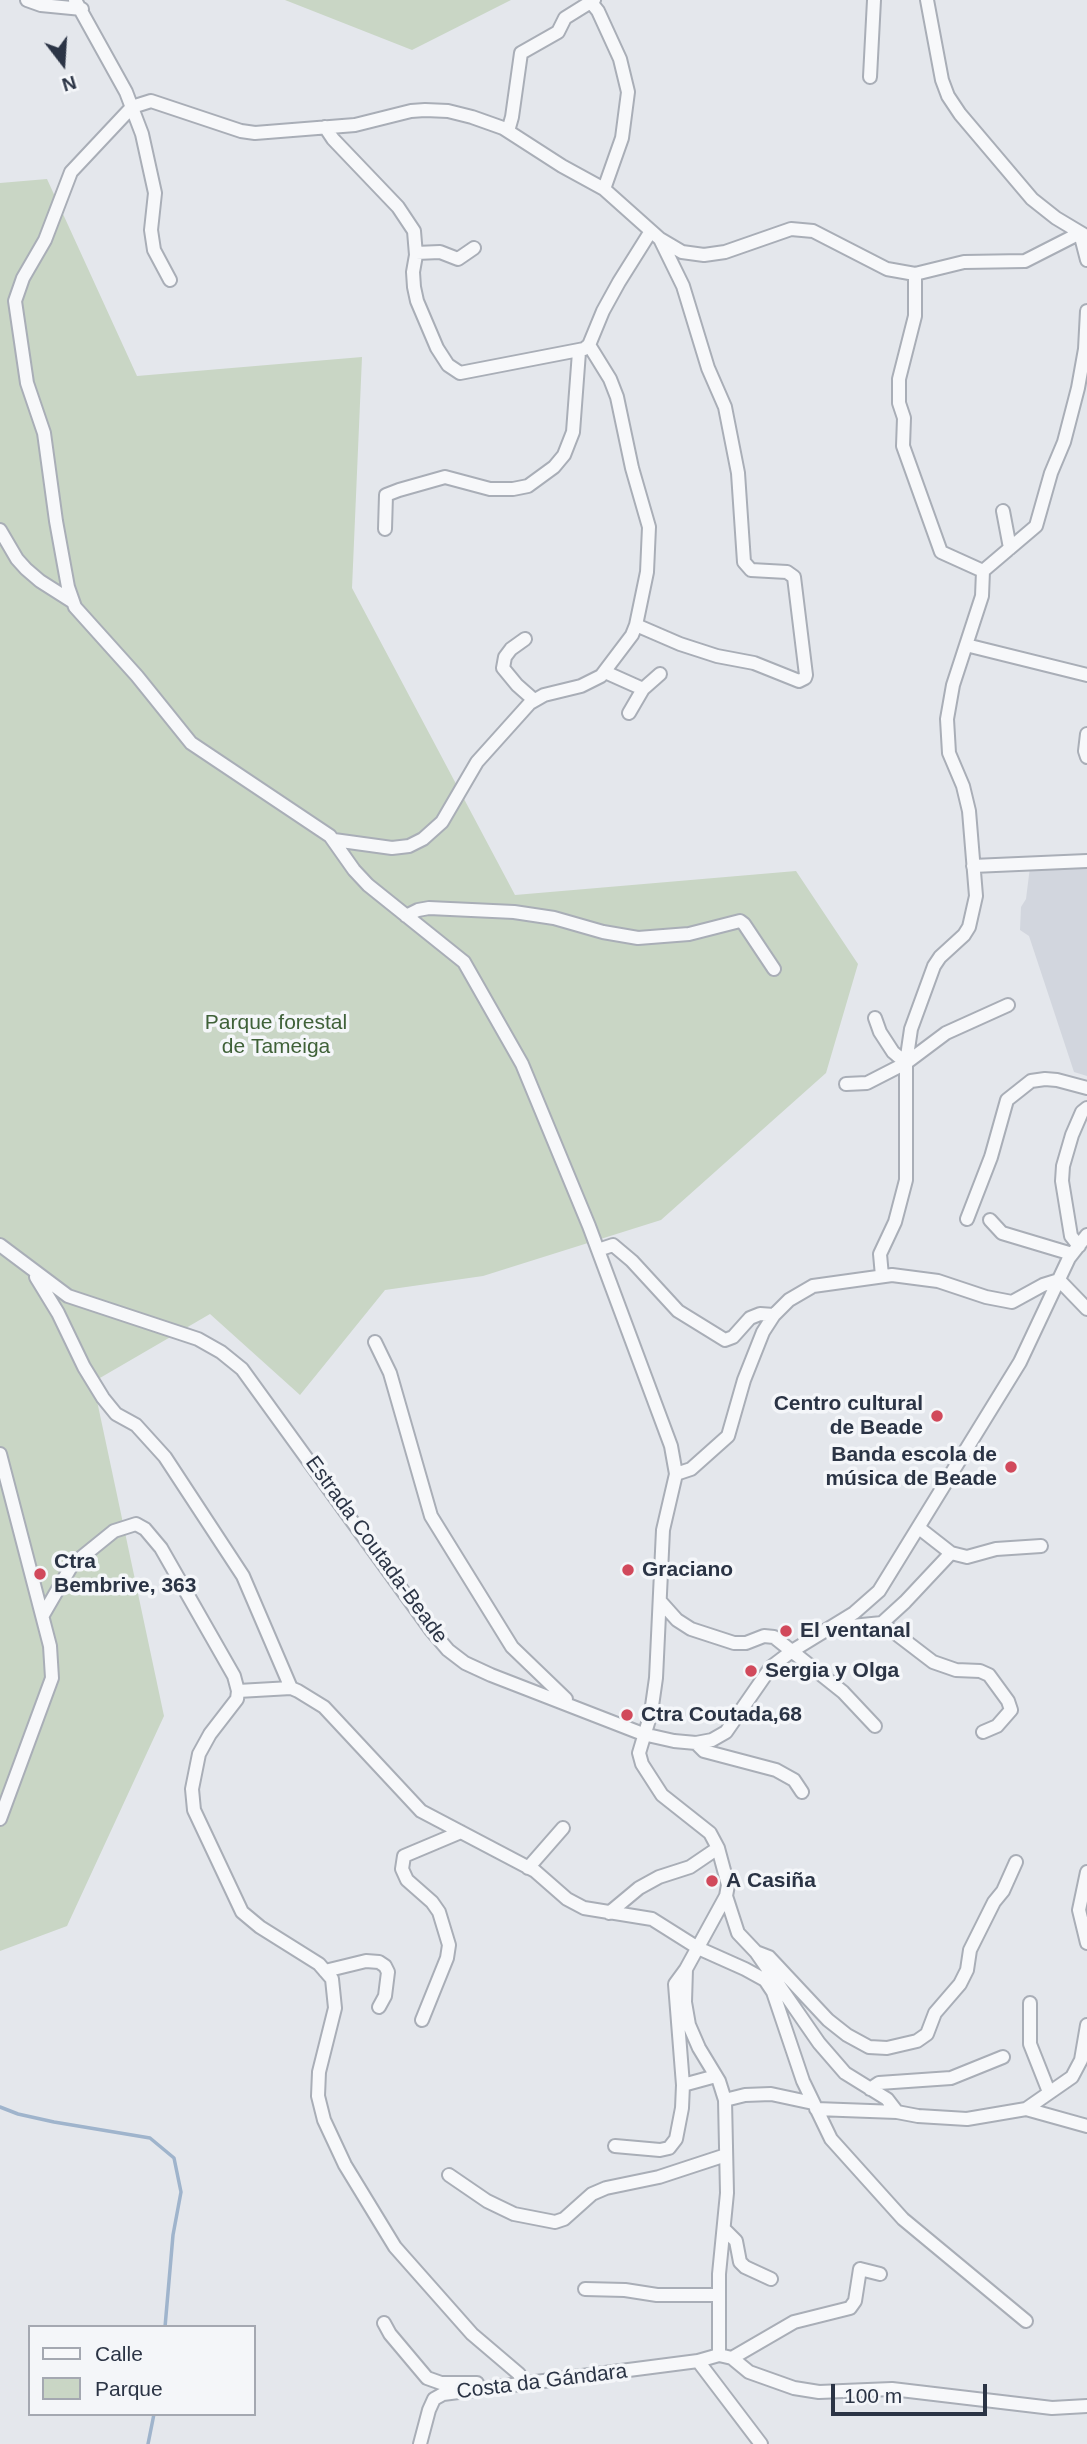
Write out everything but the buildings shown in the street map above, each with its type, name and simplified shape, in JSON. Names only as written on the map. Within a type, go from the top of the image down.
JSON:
[{"type":"street","points":[[27,0],[41,5],[79,4],[132,107],[142,134],[155,193],[151,230],[154,250],[170,280]]},
{"type":"street","points":[[870,78],[874,0]]},
{"type":"street","points":[[927,0],[943,80],[952,103],[969,127],[1032,199],[1083,235],[1087,260]]},
{"type":"street","points":[[508,131],[521,53],[558,32],[565,18],[591,1],[621,59],[628,92],[622,138],[604,189]]},
{"type":"street","points":[[615,2146],[660,2150],[669,2148],[676,2139],[683,2085],[675,1984],[726,1896],[728,1885],[718,1848],[710,1833],[662,1795],[642,1764],[639,1753],[651,1713],[656,1678],[663,1530],[676,1475],[671,1446],[598,1251],[522,1064],[464,961],[368,885],[354,870],[331,836],[191,743],[137,676],[75,607],[56,521],[44,433],[27,383],[15,301],[23,278],[46,240],[71,172],[132,107],[151,102],[241,131],[255,132],[355,125],[425,110],[448,111],[472,117],[508,131],[604,189],[655,235],[682,252],[704,255],[725,253],[791,229],[813,231],[887,269],[915,274],[964,262],[1025,261],[1083,235]]},
{"type":"street","points":[[326,127],[333,139],[398,207],[414,231],[416,253],[413,272],[417,301],[437,348],[453,370],[460,373],[584,348]]},
{"type":"street","points":[[385,529],[386,495],[399,490],[445,477],[490,489],[513,489],[528,486],[554,467],[564,455],[573,432],[584,348],[603,311],[655,235]]},
{"type":"street","points":[[636,625],[680,644],[717,656],[754,663],[799,681],[806,675],[794,578],[787,572],[751,570],[744,562],[738,473],[725,407],[708,368],[683,286],[655,235]]},
{"type":"street","points":[[416,253],[440,253],[458,259],[474,248]]},
{"type":"street","points":[[915,274],[915,316],[899,379],[899,403],[904,418],[903,446],[941,552],[983,571]]},
{"type":"street","points":[[882,1276],[880,1254],[895,1223],[906,1180],[906,1063],[911,1029],[934,966],[964,935],[973,918],[976,896],[969,811],[963,786],[949,753],[947,739],[947,719],[953,685],[982,596],[983,571],[1036,526],[1051,473],[1064,442],[1085,349],[1087,310]]},
{"type":"street","points":[[334,840],[392,848],[409,846],[424,839],[442,822],[477,761],[534,700],[601,676],[625,645],[636,625],[648,572],[649,527],[632,468],[617,397],[610,379],[584,348]]},
{"type":"street","points":[[1003,511],[1010,548]]},
{"type":"street","points":[[0,530],[26,569],[73,602]]},
{"type":"street","points":[[525,639],[511,649],[505,657],[503,668],[534,700]]},
{"type":"street","points":[[966,645],[1087,675]]},
{"type":"street","points":[[605,672],[643,689]]},
{"type":"street","points":[[629,713],[643,689],[660,674]]},
{"type":"street","points":[[1087,734],[1087,757]]},
{"type":"street","points":[[974,866],[1087,862]]},
{"type":"street","points":[[406,916],[429,908],[514,912],[554,918],[603,932],[638,938],[689,934],[740,921],[774,969]]},
{"type":"street","points":[[846,1084],[867,1083],[906,1063],[946,1033],[1008,1005]]},
{"type":"street","points":[[875,1018],[880,1032],[893,1052],[906,1063]]},
{"type":"street","points":[[967,1219],[991,1157],[1007,1100],[1031,1081],[1057,1080],[1087,1088]]},
{"type":"street","points":[[1079,1245],[1071,1236],[1062,1181],[1063,1166],[1072,1135],[1087,1108]]},
{"type":"street","points":[[990,1220],[1002,1233],[1079,1245]]},
{"type":"street","name":"Estrada Coutada-Beade","points":[[0,1244],[59,1290],[80,1302],[183,1334],[210,1345],[230,1359],[259,1389],[448,1650],[478,1669],[643,1734],[696,1743]]},
{"type":"street","points":[[598,1251],[613,1245],[632,1261],[678,1311],[725,1340],[733,1337],[750,1318],[760,1314],[774,1315]]},
{"type":"street","points":[[696,1743],[712,1740],[726,1732],[738,1718],[763,1677],[780,1659],[842,1621],[879,1591],[1020,1362],[1079,1245]]},
{"type":"street","points":[[30,1267],[58,1312],[83,1367],[103,1398],[116,1414],[136,1425],[165,1457],[243,1576],[290,1688]]},
{"type":"street","points":[[676,1475],[691,1469],[728,1436],[744,1380],[763,1332],[774,1315],[789,1300],[813,1286],[882,1276],[902,1276],[938,1281],[1006,1302],[1017,1300],[1043,1285],[1059,1280]]},
{"type":"street","points":[[1059,1280],[1087,1309]]},
{"type":"street","points":[[375,1342],[390,1373],[431,1516],[512,1647],[574,1706]]},
{"type":"street","points":[[0,1454],[3,1478],[43,1615],[50,1646],[52,1678],[0,1819]]},
{"type":"street","points":[[43,1615],[72,1564],[114,1531],[136,1524],[145,1529],[161,1548],[234,1676],[238,1691],[237,1699],[198,1754],[192,1789],[194,1810],[242,1912],[260,1927],[319,1964],[332,1979],[335,2008],[319,2072],[318,2096],[324,2120],[345,2165],[395,2247],[472,2334],[519,2374],[523,2384]]},
{"type":"street","points":[[919,1528],[951,1553],[967,1557],[996,1549],[1041,1546]]},
{"type":"street","points":[[842,1621],[852,1626],[882,1623],[951,1553]]},
{"type":"street","points":[[660,1601],[677,1620],[691,1629],[734,1643],[746,1643],[764,1636],[774,1637],[843,1692],[875,1726]]},
{"type":"street","points":[[882,1623],[933,1661],[956,1670],[980,1671],[989,1675],[1008,1701],[1011,1710],[997,1726],[983,1732]]},
{"type":"street","points":[[238,1691],[290,1688],[324,1707],[421,1811],[528,1868],[567,1899],[584,1908],[652,1919],[698,1948],[765,1980],[795,2019],[804,2022]]},
{"type":"street","points":[[696,1743],[704,1751],[776,1770],[794,1780],[802,1792]]},
{"type":"street","points":[[528,1868],[563,1828]]},
{"type":"street","points":[[422,2020],[447,1958],[449,1945],[439,1912],[432,1902],[407,1880],[402,1869],[404,1856],[461,1832]]},
{"type":"street","points":[[609,1913],[639,1888],[659,1877],[690,1867],[718,1848]]},
{"type":"street","points":[[756,1952],[769,1957],[828,2020],[869,2047],[887,2048],[918,2040],[927,2034],[935,2013],[960,1984],[967,1970],[970,1951],[1016,1862]]},
{"type":"street","points":[[1087,1872],[1079,1910],[1087,1942]]},
{"type":"street","points":[[726,1896],[738,1933],[756,1952],[819,2043],[845,2073],[887,2099],[897,2112]]},
{"type":"street","points":[[325,1971],[366,1961],[385,1965],[388,1972],[387,1984],[379,2007]]},
{"type":"street","points":[[686,1969],[685,2002],[689,2025],[716,2076],[725,2100],[726,2155],[719,2355],[732,2358],[750,2372],[794,2388],[819,2392],[892,2389],[1052,2408],[1087,2406]]},
{"type":"street","points":[[773,1992],[789,2043],[831,2139],[903,2220],[1026,2321]]},
{"type":"street","points":[[1030,2003],[1030,2044],[1049,2092]]},
{"type":"street","points":[[1026,2109],[1072,2077],[1081,2060],[1087,2025]]},
{"type":"street","points":[[870,2089],[879,2083],[951,2078],[1003,2057]]},
{"type":"street","points":[[683,2085],[716,2076]]},
{"type":"street","points":[[725,2100],[745,2095],[771,2094],[818,2107],[967,2119],[1026,2109],[1087,2126]]},
{"type":"street","points":[[449,2175],[487,2201],[514,2214],[555,2222],[564,2219],[592,2194],[606,2188],[659,2177],[726,2155]]},
{"type":"street","points":[[724,2229],[736,2241],[740,2262],[771,2279]]},
{"type":"street","points":[[732,2358],[794,2322],[850,2308],[855,2301],[860,2269],[880,2274]]},
{"type":"street","points":[[585,2289],[625,2290],[657,2295],[719,2295]]},
{"type":"street","points":[[384,2323],[427,2378],[440,2383],[495,2381],[503,2386]]},
{"type":"street","name":"Costa da Gándara","points":[[420,2444],[434,2399],[443,2394],[698,2361],[719,2355]]},
{"type":"street","points":[[698,2361],[761,2444]]},
{"type":"shaded area","points":[[1087,864],[1087,1076],[1074,1072],[1029,936],[1020,930],[1021,907],[1026,899],[1030,867]]},
{"type":"green space","points":[[285,0],[511,0],[412,50]]},
{"type":"green space","name":"Parque forestal de Tameiga","points":[[47,179],[137,376],[362,357],[352,588],[515,895],[796,871],[858,964],[826,1073],[661,1220],[483,1276],[385,1290],[300,1395],[210,1314],[93,1382],[164,1716],[67,1926],[0,1951],[0,183]]},
{"type":"waterway","points":[[0,2107],[54,2122],[150,2138],[174,2158],[181,2192],[173,2235],[165,2325]]},
{"type":"waterway","points":[[148,2444],[154,2416]]},
{"type":"place","name":"Centro cultural de Beade","points":[[937,1416]]},
{"type":"place","name":"Banda escola de música de Beade","points":[[1011,1467]]},
{"type":"place","name":"Graciano","points":[[628,1570]]},
{"type":"place","name":"Ctra Bembrive, 363","points":[[40,1574]]},
{"type":"place","name":"El ventanal","points":[[786,1631]]},
{"type":"place","name":"Sergia y Olga","points":[[751,1671]]},
{"type":"place","name":"Ctra Coutada,68","points":[[627,1715]]},
{"type":"place","name":"A Casiña","points":[[712,1881]]}]
